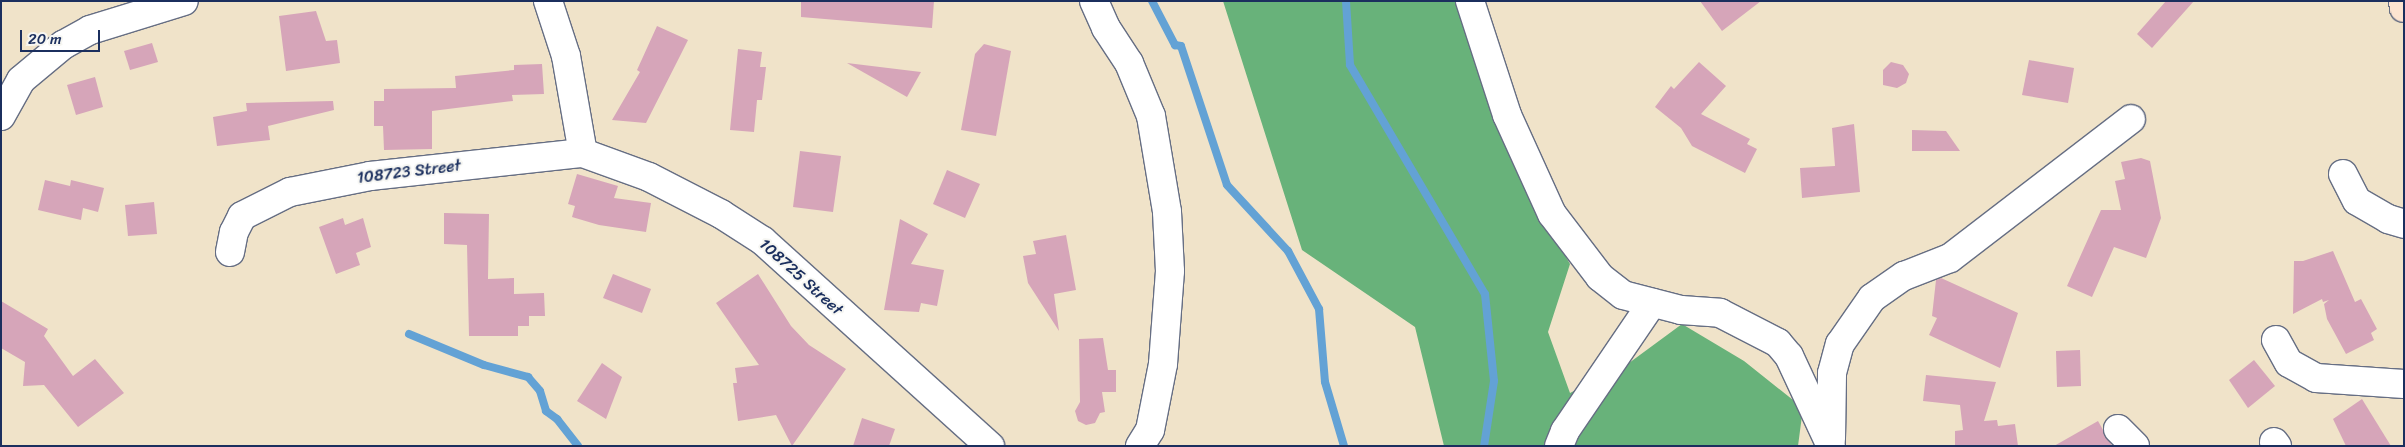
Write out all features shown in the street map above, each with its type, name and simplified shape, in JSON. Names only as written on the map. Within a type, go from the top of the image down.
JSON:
[{"type":"street","points":[[1,116],[21,80],[63,45],[90,30],[184,1]]},
{"type":"street","points":[[548,1],[566,56],[583,153]]},
{"type":"street","points":[[1094,1],[1106,28],[1129,63],[1151,116],[1167,212],[1170,271],[1163,364],[1150,430],[1140,446]]},
{"type":"street","points":[[1470,1],[1507,115],[1552,214],[1600,277],[1623,295],[1681,310],[1720,313],[1778,343],[1789,356],[1831,446]]},
{"type":"street","points":[[2403,1],[2404,8]]},
{"type":"street","points":[[1831,446],[1832,373],[1840,344],[1872,298],[1904,276],[1950,258],[2131,119]]},
{"type":"street","name":"108723 Street","points":[[230,252],[234,232],[242,216],[290,192],[370,176],[583,153]]},
{"type":"street","name":"108725 Street","points":[[583,153],[649,177],[727,217],[764,241],[990,446]]},
{"type":"street","points":[[2344,174],[2357,201],[2388,219],[2404,224]]},
{"type":"street","points":[[1559,446],[1565,431],[1652,303]]},
{"type":"street","points":[[2276,340],[2290,363],[2316,378],[2404,384]]},
{"type":"green space","points":[[1223,1],[1455,1],[1494,96],[1517,172],[1570,264],[1548,332],[1570,393],[1629,363],[1682,324],[1744,361],[1803,408],[1798,446],[1444,446],[1415,327],[1302,250]]},
{"type":"building","points":[[801,1],[934,1],[932,28],[801,17]]},
{"type":"building","points":[[1700,1],[1761,1],[1722,31]]},
{"type":"building","points":[[2166,1],[2194,1],[2152,48],[2137,34]]},
{"type":"building","points":[[316,11],[326,41],[337,40],[340,63],[286,71],[279,16]]},
{"type":"building","points":[[657,26],[688,40],[646,123],[612,120],[640,72],[637,70]]},
{"type":"building","points":[[152,43],[158,62],[130,70],[124,51]]},
{"type":"building","points":[[984,44],[1011,51],[996,136],[961,130],[975,54]]},
{"type":"building","points":[[738,49],[762,52],[760,67],[766,67],[762,100],[757,100],[754,132],[730,130]]},
{"type":"building","points":[[2029,60],[2074,68],[2068,103],[2022,95]]},
{"type":"building","points":[[1699,62],[1726,86],[1701,114],[1750,139],[1747,144],[1757,149],[1745,173],[1692,146],[1681,128],[1655,107],[1671,86],[1674,89]]},
{"type":"building","points":[[1891,62],[1903,65],[1909,74],[1906,83],[1897,88],[1883,85],[1883,70]]},
{"type":"building","points":[[847,63],[921,72],[907,97]]},
{"type":"building","points":[[542,64],[544,94],[512,95],[513,101],[432,111],[432,149],[384,150],[383,126],[374,126],[374,101],[384,101],[384,89],[456,88],[455,76],[514,70],[514,65]]},
{"type":"building","points":[[95,77],[103,107],[76,115],[67,85]]},
{"type":"building","points":[[333,101],[334,110],[268,126],[270,140],[217,146],[213,117],[247,111],[246,103]]},
{"type":"building","points":[[1854,124],[1860,192],[1802,198],[1800,168],[1835,166],[1832,128]]},
{"type":"building","points":[[1912,130],[1946,131],[1960,151],[1912,151]]},
{"type":"building","points":[[800,151],[841,156],[833,212],[793,207]]},
{"type":"building","points":[[2141,158],[2150,161],[2161,218],[2146,258],[2114,247],[2092,297],[2067,286],[2101,210],[2121,210],[2115,181],[2125,179],[2121,162]]},
{"type":"building","points":[[947,170],[980,184],[965,218],[933,204]]},
{"type":"building","points":[[577,174],[618,186],[614,198],[651,203],[646,232],[599,225],[572,217],[575,206],[568,204]]},
{"type":"building","points":[[45,180],[70,186],[71,180],[104,188],[98,212],[83,208],[81,220],[38,210]]},
{"type":"building","points":[[154,202],[157,234],[128,236],[125,205]]},
{"type":"building","points":[[444,213],[489,214],[488,279],[514,278],[514,294],[544,293],[545,316],[529,316],[529,326],[518,326],[518,336],[469,336],[467,245],[444,244]]},
{"type":"building","points":[[343,218],[345,225],[363,218],[371,247],[356,253],[360,265],[336,274],[319,227]]},
{"type":"building","points":[[900,219],[928,234],[911,264],[944,270],[937,306],[921,303],[919,312],[884,310]]},
{"type":"building","points":[[1066,235],[1076,290],[1054,294],[1059,331],[1028,283],[1023,256],[1036,254],[1033,241]]},
{"type":"building","points":[[2333,251],[2355,302],[2361,299],[2377,329],[2371,333],[2374,340],[2346,354],[2327,319],[2324,304],[2329,300],[2323,302],[2322,299],[2293,314],[2294,261],[2303,261]]},
{"type":"building","points":[[613,274],[651,289],[642,313],[603,298]]},
{"type":"building","points":[[758,274],[791,326],[809,345],[846,369],[792,446],[776,415],[738,421],[733,383],[737,383],[735,368],[759,365],[716,303]]},
{"type":"building","points":[[1941,278],[2018,313],[2000,368],[1929,335],[1937,318],[1932,316],[1936,280]]},
{"type":"building","points":[[1,301],[48,329],[44,336],[73,376],[95,359],[124,393],[78,427],[44,385],[23,386],[25,362],[1,348]]},
{"type":"building","points":[[1103,338],[1108,370],[1116,370],[1116,392],[1102,392],[1105,412],[1100,413],[1095,423],[1086,425],[1078,421],[1075,411],[1080,402],[1079,339]]},
{"type":"building","points":[[2080,350],[2081,386],[2057,387],[2056,351]]},
{"type":"building","points":[[2254,360],[2275,386],[2248,408],[2229,380]]},
{"type":"building","points":[[602,363],[622,377],[606,419],[577,401]]},
{"type":"building","points":[[1926,375],[1996,382],[1984,421],[1997,420],[1998,426],[2015,424],[2018,446],[1955,446],[1955,431],[1963,430],[1960,405],[1923,401]]},
{"type":"building","points":[[2362,399],[2391,446],[2346,446],[2333,419]]},
{"type":"building","points":[[862,418],[895,429],[889,446],[853,446]]},
{"type":"building","points":[[2098,421],[2112,446],[2054,446]]},
{"type":"waterway","points":[[1152,1],[1175,45],[1181,46],[1227,185],[1288,251],[1319,309],[1325,382],[1344,446]]},
{"type":"waterway","points":[[1346,1],[1350,65],[1485,294],[1494,381],[1484,446]]},
{"type":"waterway","points":[[409,334],[484,365],[528,377],[540,391],[546,411],[557,419],[578,446]]}]
